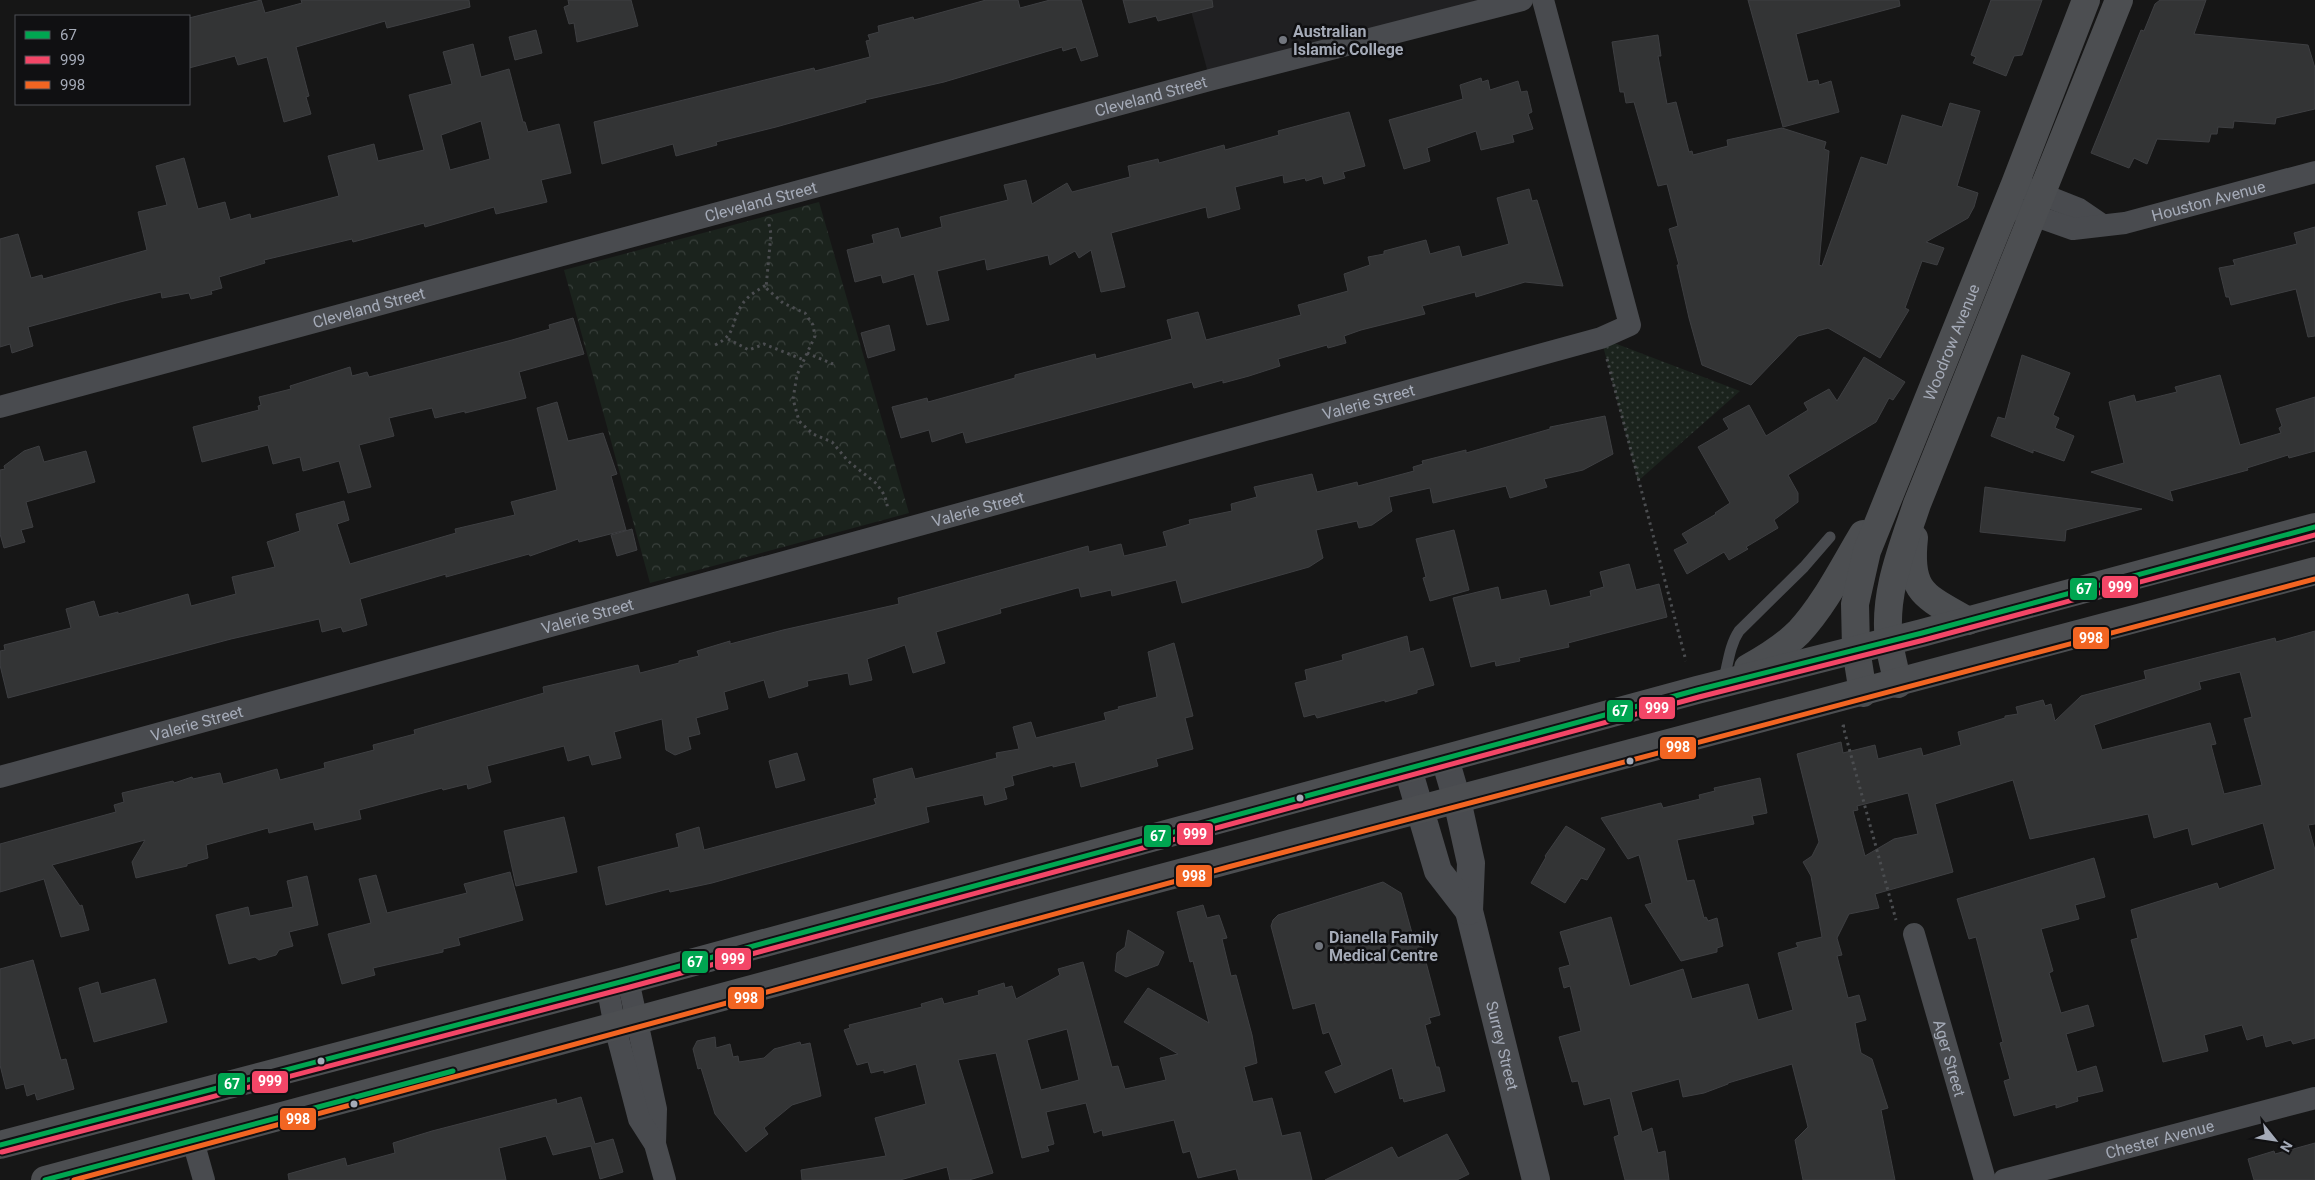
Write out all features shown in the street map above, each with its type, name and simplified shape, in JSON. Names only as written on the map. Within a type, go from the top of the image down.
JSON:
[{"type":"main road","name":"Woodrow Avenue","points":[[1863,693],[1856,649],[1855,604],[1867,551],[2011,195],[2086,0]]},
{"type":"main road","name":"Woodrow Avenue","points":[[1898,684],[1889,642],[1888,612],[1894,575],[1917,504],[2119,0]]},
{"type":"main road","points":[[1723,683],[1774,653],[1798,632],[1819,607],[1899,475]]},
{"type":"main road","points":[[1917,504],[1912,556],[1912,570],[1915,582],[1920,589],[1937,603],[1968,621]]},
{"type":"main road","points":[[0,1145],[618,982],[1723,683],[1889,642],[2315,527]]},
{"type":"main road","points":[[45,1180],[1670,742],[1898,684],[2315,571]]},
{"type":"street","name":"Cleveland Street","points":[[0,407],[1210,80],[1522,0]]},
{"type":"street","name":"Valerie Street","points":[[0,777],[1601,338],[1630,325],[1544,0]]},
{"type":"street","name":"Houston Avenue","points":[[2011,195],[2038,205],[2079,209],[2101,224],[2125,223],[2315,172]]},
{"type":"street","name":"Surrey Street","points":[[1444,759],[1457,800],[1471,863],[1469,911],[1536,1180]]},
{"type":"street","name":"Surrey Street","points":[[1408,769],[1438,871],[1469,911]]},
{"type":"street","name":"Ager Street","points":[[1914,934],[1985,1180]]},
{"type":"street","points":[[618,982],[626,1024],[656,1109],[655,1144],[665,1180]]},
{"type":"street","name":"Chester Avenue","points":[[2004,1180],[2315,1098]]},
{"type":"street","points":[[193,1141],[204,1180]]},
{"type":"lane","points":[[1723,683],[1730,661],[1732,642],[1739,631],[1804,567],[1830,537]]},
{"type":"path","points":[[763,201],[771,234],[766,285],[783,303],[805,314],[812,325],[815,336],[797,375],[793,399],[799,421],[813,434],[832,442],[848,461],[877,484],[885,496],[892,532]]},
{"type":"path","points":[[715,345],[728,339],[743,303],[753,293],[766,285]]},
{"type":"path","points":[[1601,338],[1686,661]]},
{"type":"path","points":[[728,339],[748,350],[764,344],[804,360]]},
{"type":"path","points":[[807,353],[833,364]]},
{"type":"path","points":[[1843,726],[1894,919],[1914,934]]},
{"type":"shaded area","name":"Australian Islamic College","points":[[1188,0],[1522,0],[1210,80]]},
{"type":"green space","points":[[819,202],[909,513],[650,583],[564,270]]},
{"type":"green space","points":[[1601,338],[1740,391],[1638,481]]},
{"type":"building","points":[[261,0],[265,13],[302,3],[301,0],[469,0],[470,7],[387,28],[385,21],[296,47],[309,96],[306,97],[311,114],[284,122],[267,57],[238,65],[235,56],[190,68],[190,18]]},
{"type":"building","points":[[568,0],[631,0],[638,26],[577,42],[574,23],[569,24],[564,7],[569,5]]},
{"type":"building","points":[[986,0],[1018,0],[1020,8],[1050,0],[1081,0],[1098,56],[1081,61],[1076,47],[1063,51],[1062,47],[944,82],[865,100],[866,102],[716,142],[717,145],[676,156],[673,144],[602,164],[594,122],[814,68],[815,71],[870,57],[866,41],[870,40],[868,35],[879,32],[878,26],[913,17],[914,20]]},
{"type":"building","points":[[1123,0],[1212,0],[1213,7],[1158,21],[1156,16],[1129,23]]},
{"type":"building","points":[[1748,0],[1899,0],[1900,6],[1796,34],[1808,82],[1818,80],[1819,85],[1831,81],[1839,112],[1783,127]]},
{"type":"building","points":[[1991,0],[2042,0],[2022,55],[2014,56],[2006,76],[1973,63],[1976,57],[1971,55]]},
{"type":"building","points":[[2160,0],[2206,0],[2194,34],[2308,45],[2315,68],[2315,109],[2276,118],[2275,124],[2234,121],[2233,128],[2218,127],[2217,134],[2211,134],[2209,142],[2157,139],[2147,164],[2134,158],[2129,168],[2091,153],[2141,30],[2144,31],[2155,4]]},
{"type":"building","points":[[536,30],[542,53],[515,60],[509,37]]},
{"type":"building","points":[[1658,35],[1661,56],[1658,56],[1667,104],[1676,102],[1689,152],[1692,151],[1693,155],[1728,146],[1727,140],[1782,128],[1826,142],[1824,149],[1829,151],[1819,265],[1822,266],[1861,157],[1887,165],[1902,115],[1942,127],[1950,103],[1980,111],[1957,186],[1978,193],[1974,207],[1968,218],[1926,242],[1944,248],[1937,265],[1922,261],[1905,308],[1909,310],[1880,358],[1828,328],[1798,336],[1751,385],[1702,365],[1689,318],[1677,265],[1679,265],[1669,229],[1678,226],[1667,184],[1658,186],[1634,102],[1626,103],[1624,92],[1620,92],[1612,42]]},
{"type":"building","points":[[473,44],[481,77],[509,69],[523,122],[525,122],[528,132],[559,124],[571,173],[541,180],[547,202],[496,214],[494,207],[425,227],[424,223],[353,242],[352,239],[264,260],[265,263],[219,277],[222,288],[211,291],[212,294],[191,299],[189,293],[162,298],[161,292],[120,302],[28,327],[33,346],[12,353],[10,344],[0,347],[0,239],[18,234],[31,278],[42,275],[43,279],[147,250],[138,212],[167,205],[156,166],[184,158],[198,209],[225,202],[230,220],[250,214],[251,219],[339,196],[328,156],[374,144],[378,161],[424,150],[409,95],[452,84],[443,52]],"holes":[[[481,121],[490,159],[450,170],[441,135]]]},
{"type":"building","points":[[1481,78],[1482,82],[1488,80],[1490,90],[1518,81],[1521,92],[1527,91],[1532,112],[1528,114],[1533,129],[1512,135],[1514,142],[1481,150],[1476,131],[1427,148],[1430,161],[1404,169],[1389,120],[1463,99],[1460,85]]},
{"type":"building","points":[[1349,112],[1365,166],[1343,172],[1345,178],[1324,184],[1322,176],[1306,181],[1305,178],[1284,183],[1283,175],[1235,187],[1240,209],[1208,218],[1206,207],[1111,233],[1125,287],[1101,292],[1091,250],[1079,258],[1075,251],[1050,265],[1048,255],[987,270],[985,259],[937,271],[949,320],[927,325],[914,274],[883,283],[881,275],[855,282],[847,250],[874,243],[872,235],[898,228],[901,238],[942,227],[940,217],[1008,200],[1004,185],[1026,180],[1032,204],[1067,183],[1072,192],[1130,177],[1128,166],[1158,159],[1159,163],[1224,145],[1225,150],[1279,135],[1278,131]]},
{"type":"building","points":[[1529,189],[1532,201],[1537,200],[1563,286],[1525,282],[1476,297],[1475,292],[1422,306],[1425,314],[1344,336],[1346,343],[1328,348],[1327,345],[1278,359],[1280,366],[1249,376],[1223,383],[1223,380],[1194,388],[1192,382],[966,443],[963,432],[932,442],[929,430],[901,438],[892,407],[927,398],[928,402],[1015,378],[1015,375],[1095,354],[1096,359],[1172,339],[1167,320],[1198,312],[1206,340],[1301,315],[1298,305],[1348,291],[1344,274],[1370,265],[1368,257],[1384,254],[1384,251],[1426,240],[1430,254],[1459,246],[1462,257],[1509,244],[1497,198]]},
{"type":"building","points":[[2315,227],[2315,336],[2308,337],[2296,289],[2231,305],[2229,297],[2226,297],[2219,268],[2235,265],[2233,260],[2297,244],[2294,233]]},
{"type":"building","points":[[573,318],[584,354],[519,372],[526,398],[465,413],[465,411],[435,418],[432,408],[389,418],[394,436],[359,445],[371,487],[348,493],[339,461],[303,471],[300,457],[273,464],[268,445],[202,462],[193,427],[259,410],[258,406],[261,405],[259,397],[291,389],[290,386],[350,367],[352,376],[367,372],[369,377],[512,340],[550,329],[549,325]]},
{"type":"building","points":[[889,325],[895,350],[868,358],[861,333]]},
{"type":"building","points":[[2022,355],[2070,373],[2053,415],[2059,418],[2055,428],[2074,436],[2064,461],[2033,450],[2033,453],[1991,436],[1998,417],[2005,419]]},
{"type":"building","points":[[1864,357],[1905,382],[1893,400],[1889,398],[1876,422],[1788,475],[1798,493],[1798,502],[1774,520],[1778,528],[1746,547],[1748,549],[1729,560],[1724,552],[1687,574],[1674,550],[1688,543],[1682,534],[1716,514],[1730,503],[1698,447],[1729,429],[1723,419],[1749,405],[1766,436],[1808,410],[1804,403],[1829,389],[1837,401]]},
{"type":"building","points":[[2220,375],[2240,445],[2281,433],[2279,428],[2282,426],[2276,409],[2315,397],[2315,451],[2289,458],[2288,455],[2247,468],[2248,470],[2170,491],[2173,501],[2091,472],[2124,463],[2109,402],[2134,395],[2136,402],[2177,392],[2175,387]]},
{"type":"building","points":[[557,402],[568,441],[603,433],[617,474],[611,476],[626,530],[579,542],[578,539],[530,556],[529,554],[446,577],[446,574],[360,599],[367,625],[343,632],[341,627],[322,632],[319,619],[231,639],[8,698],[0,665],[0,651],[5,650],[4,645],[71,628],[66,609],[94,601],[99,617],[118,612],[118,614],[188,594],[191,606],[236,594],[232,577],[275,567],[267,542],[300,531],[296,514],[344,501],[349,520],[337,524],[350,564],[456,533],[455,529],[515,515],[511,502],[557,490],[537,408]]},
{"type":"building","points":[[1605,416],[1613,454],[1583,470],[1544,479],[1547,487],[1510,498],[1506,486],[1433,503],[1430,488],[1389,497],[1392,511],[1372,525],[1359,528],[1357,521],[1316,530],[1323,558],[1309,567],[1182,603],[1176,580],[1112,596],[1111,590],[1081,597],[1079,588],[1077,588],[1000,609],[1001,613],[936,632],[945,663],[913,673],[905,645],[867,659],[872,680],[850,685],[848,673],[807,681],[808,686],[769,698],[764,680],[724,692],[728,709],[696,718],[700,734],[688,737],[691,749],[675,755],[666,750],[662,719],[614,732],[621,758],[592,765],[589,755],[568,761],[564,746],[487,766],[491,782],[468,789],[467,784],[443,790],[442,788],[359,810],[361,819],[315,830],[313,822],[269,833],[268,828],[206,845],[208,858],[187,864],[187,866],[136,878],[132,862],[145,840],[52,865],[80,906],[82,905],[89,930],[61,937],[44,879],[0,892],[0,844],[116,812],[114,805],[124,802],[122,793],[173,781],[174,783],[192,777],[193,779],[220,773],[223,784],[277,769],[280,780],[325,768],[324,763],[374,750],[373,745],[415,734],[414,730],[544,693],[543,687],[638,665],[640,673],[679,663],[679,661],[699,656],[697,651],[730,641],[730,644],[899,604],[898,598],[1088,546],[1089,552],[1121,544],[1124,556],[1167,546],[1163,532],[1190,524],[1189,520],[1232,511],[1231,504],[1257,497],[1254,487],[1312,474],[1317,492],[1357,482],[1358,486],[1414,471],[1413,467],[1423,464],[1422,461],[1466,450],[1466,453],[1550,429],[1550,427]]},
{"type":"building","points":[[39,446],[44,462],[86,451],[95,482],[26,502],[33,527],[21,530],[25,542],[4,548],[0,534],[0,470],[5,469],[4,466],[24,451]]},
{"type":"building","points":[[1985,487],[2142,509],[2066,530],[2065,541],[1980,532]]},
{"type":"building","points":[[632,529],[637,550],[617,556],[611,535]]},
{"type":"building","points":[[1454,530],[1469,590],[1430,601],[1423,578],[1426,577],[1416,539]]},
{"type":"building","points":[[1629,564],[1636,590],[1659,584],[1667,617],[1568,643],[1569,647],[1519,658],[1520,661],[1496,666],[1495,661],[1471,667],[1453,598],[1498,587],[1501,600],[1546,590],[1550,606],[1591,596],[1590,591],[1604,587],[1600,572]]},
{"type":"building","points":[[2315,631],[2315,824],[2308,825],[2315,850],[2315,1038],[2293,1044],[2291,1040],[2266,1047],[2263,1035],[2247,1040],[2242,1025],[2204,1035],[2208,1051],[2163,1062],[2131,940],[2138,938],[2131,910],[2217,883],[2219,889],[2275,869],[2263,823],[2192,845],[2188,828],[2154,838],[2148,814],[2030,839],[2013,780],[1935,804],[1953,872],[1875,894],[1879,908],[1849,914],[1837,938],[1842,955],[1837,956],[1848,998],[1859,995],[1866,1020],[1855,1023],[1861,1053],[1872,1059],[1888,1108],[1881,1110],[1895,1180],[1803,1180],[1795,1140],[1808,1127],[1792,1064],[1728,1083],[1704,1093],[1683,1097],[1679,1079],[1631,1092],[1642,1132],[1652,1128],[1658,1153],[1665,1151],[1669,1180],[1625,1180],[1614,1137],[1619,1135],[1610,1098],[1584,1105],[1578,1081],[1572,1082],[1559,1037],[1581,1031],[1570,986],[1564,988],[1559,968],[1570,965],[1560,932],[1611,917],[1630,986],[1683,969],[1692,999],[1748,984],[1758,1020],[1793,1010],[1778,953],[1798,947],[1796,943],[1822,937],[1811,876],[1803,862],[1812,856],[1819,842],[1797,754],[1841,742],[1843,753],[1875,745],[1878,759],[1921,748],[1923,756],[1961,745],[1958,732],[2005,718],[2005,716],[2018,714],[2016,707],[2043,700],[2045,706],[2051,704],[2055,721],[2081,696],[2146,679],[2144,671],[2275,638],[2276,642]],"holes":[[[2240,672],[2252,717],[2244,719],[2262,785],[2224,794],[2211,745],[2216,744],[2210,723],[2102,750],[2094,725],[2201,689],[2199,682]],[[1908,793],[1918,834],[1894,839],[1865,856],[1853,811],[1858,810],[1857,806]]]},
{"type":"building","points":[[1407,636],[1410,652],[1423,648],[1434,685],[1417,690],[1417,693],[1385,702],[1385,700],[1317,718],[1315,714],[1304,717],[1295,683],[1307,680],[1305,670],[1343,660],[1342,655]]},
{"type":"building","points":[[1174,643],[1193,716],[1185,718],[1193,749],[1156,759],[1158,766],[1081,787],[1075,762],[1053,767],[1053,765],[1012,776],[1014,785],[1004,788],[1007,799],[985,805],[983,795],[926,807],[929,822],[712,883],[670,892],[669,889],[606,905],[598,867],[679,847],[676,834],[699,827],[704,850],[874,805],[876,804],[874,799],[877,798],[873,779],[912,768],[915,779],[997,758],[996,753],[1019,749],[1013,727],[1031,722],[1036,738],[1106,720],[1104,713],[1119,709],[1118,707],[1157,697],[1148,652]]},
{"type":"building","points":[[797,753],[805,780],[776,788],[769,761]]},
{"type":"building","points":[[1760,778],[1767,813],[1752,816],[1754,824],[1677,840],[1687,881],[1694,880],[1704,918],[1706,917],[1708,921],[1717,918],[1723,946],[1717,948],[1717,952],[1681,961],[1645,905],[1652,903],[1639,855],[1628,859],[1601,818],[1661,803],[1663,808],[1700,799],[1699,795],[1715,791],[1714,788]]},
{"type":"building","points":[[564,817],[577,872],[516,886],[504,831]]},
{"type":"building","points":[[1566,826],[1605,849],[1587,880],[1581,878],[1565,903],[1531,883],[1545,856]]},
{"type":"building","points":[[2094,858],[2105,897],[2075,905],[2079,919],[2041,929],[2053,971],[2049,973],[2061,1013],[2088,1005],[2094,1026],[2066,1034],[2077,1072],[2096,1066],[2103,1091],[2077,1097],[2078,1101],[2056,1108],[2056,1104],[2014,1116],[2004,1081],[2010,1079],[2000,1043],[2003,1042],[1976,937],[1969,939],[1957,899]]},
{"type":"building","points":[[510,872],[523,920],[458,938],[460,945],[443,949],[443,952],[373,968],[375,975],[342,984],[328,934],[371,923],[359,879],[376,875],[387,913],[467,893],[464,884]]},
{"type":"building","points":[[307,876],[318,925],[289,932],[293,946],[279,950],[276,955],[259,960],[255,957],[229,964],[216,915],[248,907],[250,916],[293,907],[287,881]]},
{"type":"building","points":[[1383,882],[1401,893],[1412,933],[1416,932],[1419,947],[1422,947],[1440,1015],[1429,1018],[1431,1023],[1425,1025],[1436,1067],[1439,1067],[1445,1091],[1404,1102],[1403,1098],[1400,1099],[1392,1068],[1335,1093],[1325,1072],[1342,1065],[1329,1032],[1323,1034],[1315,1003],[1293,1009],[1271,926],[1273,920],[1278,915]]},
{"type":"building","points":[[1203,905],[1207,918],[1219,915],[1227,938],[1222,939],[1231,976],[1236,975],[1252,1035],[1257,1063],[1244,1067],[1253,1102],[1272,1098],[1282,1136],[1300,1132],[1312,1180],[1239,1180],[1236,1169],[1198,1178],[1190,1151],[1183,1153],[1174,1120],[1103,1136],[1102,1130],[1094,1133],[1086,1103],[1046,1112],[1054,1144],[1047,1146],[1049,1151],[1022,1158],[996,1053],[958,1060],[993,1173],[969,1180],[950,1180],[947,1167],[900,1180],[802,1180],[801,1170],[886,1156],[875,1118],[926,1104],[916,1064],[884,1073],[884,1070],[871,1073],[868,1062],[857,1065],[844,1030],[850,1028],[849,1025],[922,1007],[921,1004],[942,998],[944,1004],[979,995],[978,991],[1004,983],[1005,988],[1012,986],[1016,999],[1060,975],[1058,969],[1083,962],[1112,1067],[1118,1066],[1125,1089],[1166,1080],[1160,1058],[1178,1054],[1124,1022],[1148,988],[1209,1023],[1193,961],[1190,962],[1177,912]],"holes":[[[1067,1029],[1079,1080],[1041,1090],[1027,1040]]]},
{"type":"building","points":[[1128,930],[1164,952],[1158,965],[1126,977],[1115,971],[1117,953],[1125,947]]},
{"type":"building","points":[[33,960],[61,1060],[66,1059],[74,1089],[37,1100],[35,1093],[27,1096],[24,1084],[6,1089],[0,1065],[0,969]]},
{"type":"building","points":[[155,979],[167,1022],[94,1042],[79,988],[98,982],[101,994]]},
{"type":"building","points":[[715,1037],[716,1048],[730,1044],[733,1057],[738,1056],[739,1062],[764,1058],[774,1049],[800,1042],[801,1045],[810,1043],[821,1096],[792,1105],[764,1128],[768,1134],[746,1152],[715,1114],[701,1068],[698,1069],[693,1049],[697,1041]]},
{"type":"building","points":[[581,1097],[595,1144],[613,1139],[623,1172],[600,1179],[591,1146],[553,1155],[546,1136],[499,1148],[506,1180],[289,1180],[288,1174],[345,1158],[347,1166],[395,1153],[393,1143],[432,1131],[556,1099],[557,1104]]},
{"type":"building","points":[[1447,1134],[1469,1174],[1457,1180],[1325,1180],[1392,1147],[1398,1158]]},
{"type":"building","points":[[2315,1143],[2315,1180],[2254,1180],[2248,1159],[2274,1151],[2275,1154]]},
{"type":"transit line","name":"67","points":[[0,1145],[628,980],[1697,690],[1922,633],[2315,527]]},
{"type":"transit line","name":"999","points":[[2,1152],[630,987],[1699,697],[1924,640],[2315,535]]},
{"type":"transit line","name":"998","points":[[74,1180],[1228,867],[2315,579]]},
{"type":"transit line","name":"67","points":[[45,1180],[453,1071]]},
{"type":"place","name":"Australian Islamic College","points":[[1283,40]]},
{"type":"place","name":"Dianella Family Medical Centre","points":[[1319,946]]}]
